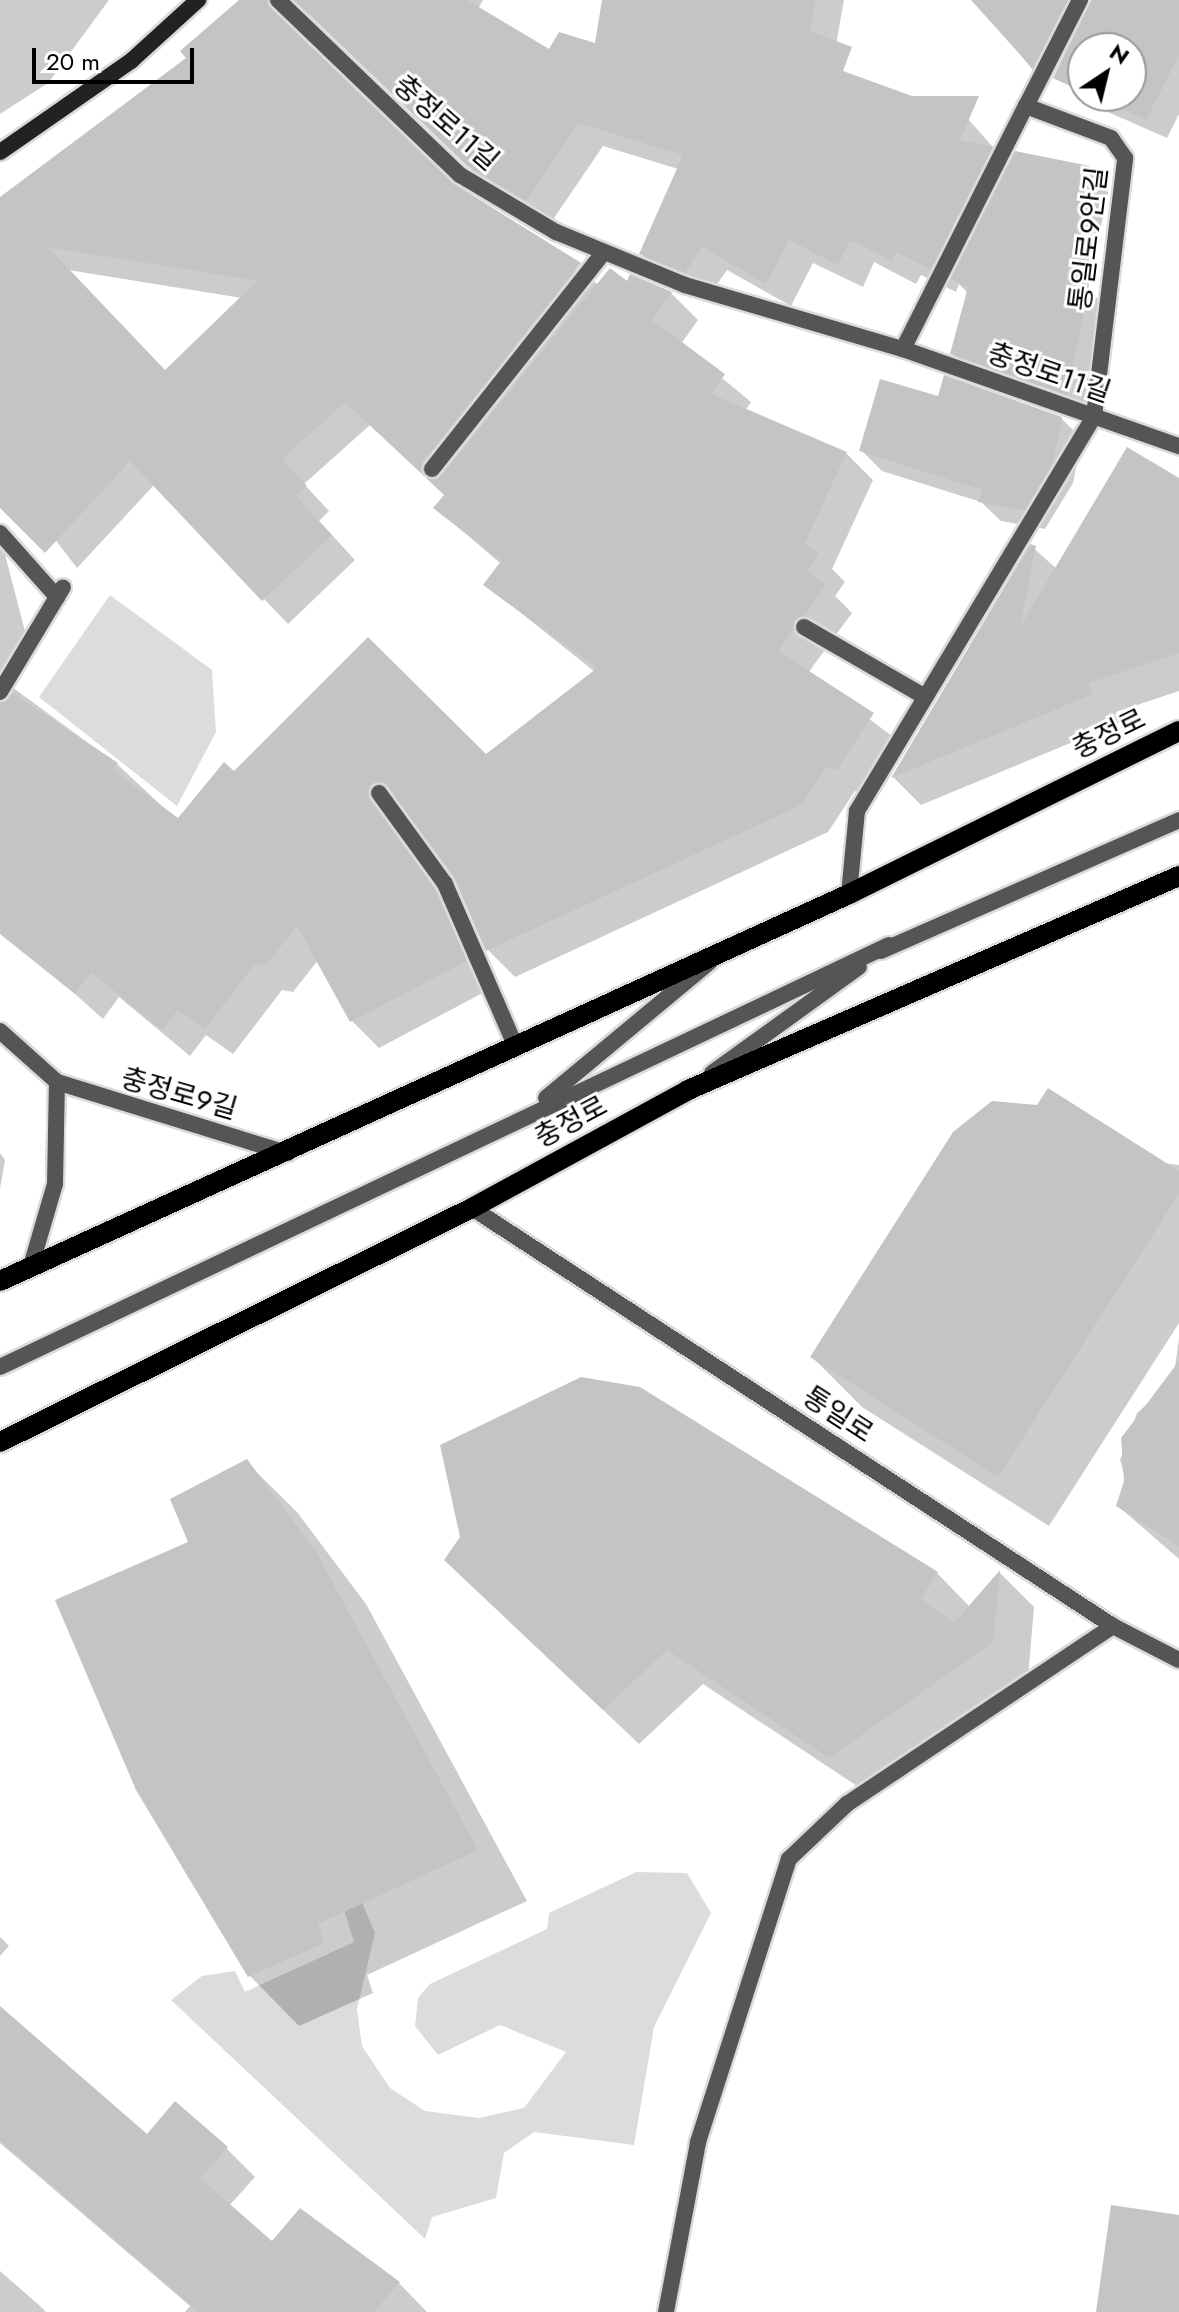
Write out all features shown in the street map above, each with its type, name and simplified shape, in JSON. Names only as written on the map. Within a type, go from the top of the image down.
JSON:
[{"type":"main road","points":[[0,152],[131,61],[198,0]]},
{"type":"main road","name":"충정로","points":[[0,1281],[287,1153],[515,1045],[849,894],[1179,731]]},
{"type":"main road","name":"충정로","points":[[0,1442],[472,1208],[688,1090],[1179,876]]},
{"type":"main road","points":[[1158,886],[1179,883]]},
{"type":"street","name":"충정로11길","points":[[278,0],[460,175],[603,253],[903,349],[1179,446]]},
{"type":"street","points":[[903,349],[1080,0]]},
{"type":"street","name":"통일로9안길","points":[[1026,106],[1111,138],[1125,158],[1094,416]]},
{"type":"street","points":[[432,469],[603,253]]},
{"type":"street","points":[[849,894],[857,811],[1094,416]]},
{"type":"street","points":[[0,533],[60,592],[0,692]]},
{"type":"street","points":[[804,627],[925,697]]},
{"type":"street","points":[[379,793],[445,884],[515,1045]]},
{"type":"street","points":[[0,1367],[524,1115],[889,945],[1179,820]]},
{"type":"street","points":[[688,1090],[889,945]]},
{"type":"street","points":[[524,1115],[720,954]]},
{"type":"street","name":"충정로9길","points":[[0,1031],[57,1082],[287,1153]]},
{"type":"street","points":[[31,1266],[52,1207],[57,1082]]},
{"type":"street","name":"통일로","points":[[472,1208],[1113,1626],[1179,1660]]},
{"type":"street","points":[[666,2312],[698,2142],[789,1859],[847,1804],[1113,1626]]},
{"type":"shaded area","points":[[110,595],[212,670],[216,732],[177,806],[39,697]]},
{"type":"shaded area","points":[[636,1872],[687,1873],[711,1913],[654,2027],[634,2145],[534,2132],[504,2153],[496,2198],[432,2217],[425,2239],[171,2000],[202,1976],[235,1971],[245,1992],[354,1942],[343,1907],[361,1900],[375,1933],[357,2009],[362,2046],[390,2088],[425,2111],[479,2118],[524,2108],[566,2052],[500,2025],[438,2055],[415,2026],[418,1998],[430,1984],[547,1929],[549,1913]]},
{"type":"building","points":[[239,0],[267,0],[453,183],[581,263],[423,462],[424,476],[345,402],[282,459],[307,486],[296,496],[332,535],[262,601],[130,461],[45,553],[0,508],[0,197],[186,58],[180,51]],"holes":[[[48,247],[257,281],[165,370]]]},
{"type":"building","points":[[294,0],[467,0],[549,49],[559,32],[595,43],[602,0],[816,0],[810,31],[852,47],[843,71],[912,96],[979,96],[960,140],[993,147],[931,269],[896,252],[892,261],[850,240],[838,265],[789,240],[766,284],[702,247],[685,273],[639,254],[683,155],[578,123],[526,201],[467,166]]},
{"type":"building","points":[[971,0],[1068,0],[1033,69]]},
{"type":"building","points":[[1091,0],[1179,0],[1179,55],[1146,120],[1128,112],[1147,112],[1147,32],[1075,32]]},
{"type":"building","points":[[1067,49],[1067,85],[1053,78]]},
{"type":"building","points":[[1015,151],[1090,166],[1066,280],[1089,287],[1067,395],[950,354],[968,287],[951,279]]},
{"type":"building","points":[[610,268],[627,281],[630,274],[672,292],[652,320],[725,374],[711,394],[847,452],[805,543],[819,554],[807,571],[826,585],[778,651],[874,713],[836,771],[827,766],[801,805],[486,951],[454,878],[388,787],[373,784],[370,799],[435,889],[467,961],[350,1022],[297,926],[266,965],[255,964],[205,1029],[178,1010],[162,1030],[91,972],[75,994],[0,934],[0,703],[12,693],[118,763],[113,770],[178,818],[224,762],[234,771],[368,637],[486,754],[597,668],[483,585],[501,561],[433,508],[444,495],[426,478],[441,476]]},
{"type":"building","points":[[944,375],[1062,417],[1053,463],[1025,510],[978,502],[982,490],[859,451],[880,379],[938,396]]},
{"type":"building","points":[[1127,447],[1179,478],[1179,653],[1089,683],[1093,694],[891,778],[1030,544],[1036,546],[1020,627]]},
{"type":"building","points":[[1048,1088],[1179,1171],[1179,1194],[998,1477],[810,1357],[953,1132],[992,1101],[1037,1105]]},
{"type":"building","points":[[1179,1361],[1179,1546],[1116,1506],[1124,1481],[1121,1438]]},
{"type":"building","points":[[581,1377],[640,1387],[938,1572],[921,1599],[954,1623],[1000,1570],[993,1642],[829,1758],[667,1650],[603,1710],[444,1560],[460,1537],[440,1445]]},
{"type":"building","points":[[247,1459],[316,1552],[478,1850],[318,1924],[324,1943],[248,1977],[136,1790],[55,1600],[188,1542],[170,1499]]},
{"type":"building","points":[[0,2006],[147,2134],[175,2101],[228,2147],[200,2178],[272,2241],[300,2208],[400,2282],[374,2312],[199,2312],[0,2141]]},
{"type":"building","points":[[1111,2205],[1179,2215],[1179,2312],[1096,2312]]}]
